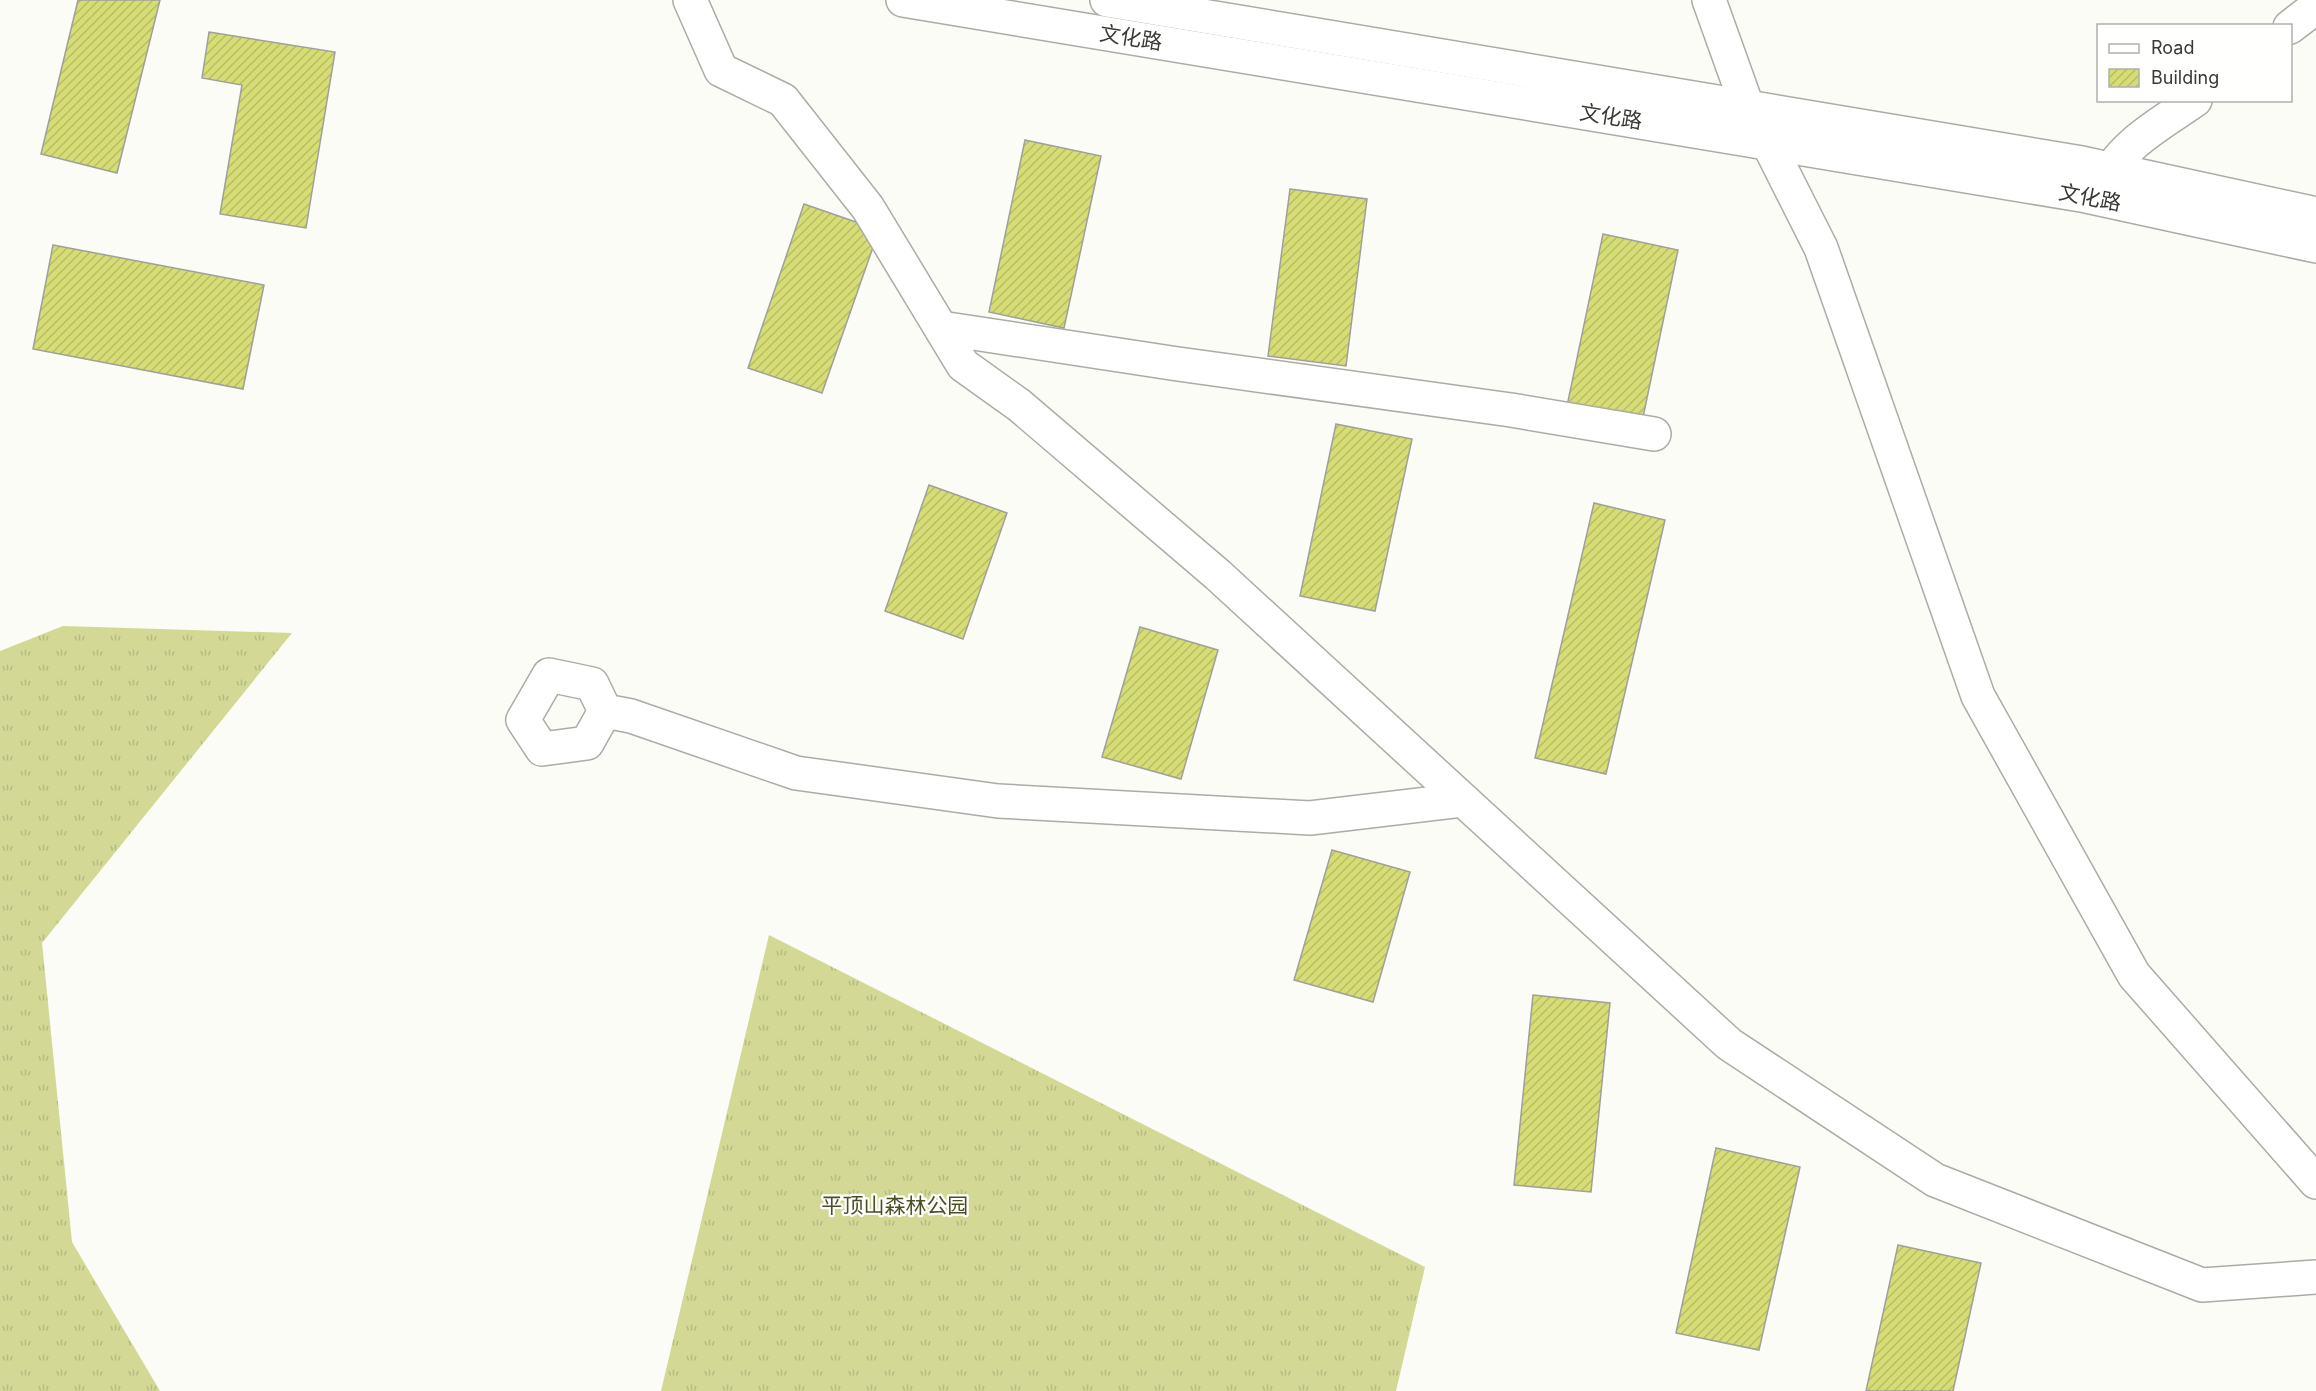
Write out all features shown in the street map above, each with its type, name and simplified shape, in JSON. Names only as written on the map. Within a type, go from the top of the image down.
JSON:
[{"type":"street","points":[[690,0],[721,70],[783,100],[868,208],[963,365],[1019,405],[1218,575],[1729,1044],[1935,1180],[2202,1286],[2316,1277]]},
{"type":"street","name":"文化路","points":[[903,0],[1768,143],[2104,184],[2316,214]]},
{"type":"street","name":"文化路","points":[[1107,0],[1747,106],[2104,184],[2316,246]]},
{"type":"street","points":[[1708,0],[1747,106],[1821,248],[1978,696],[2134,975],[2316,1182]]},
{"type":"street","points":[[2292,25],[2316,7]]},
{"type":"street","points":[[2104,184],[2140,138],[2192,102]]},
{"type":"street","points":[[941,328],[1178,364],[1511,410],[1654,434]]},
{"type":"street","points":[[605,711],[631,716],[796,773],[998,801],[1310,818],[1462,800]]},
{"type":"green space","points":[[63,626],[292,633],[42,943],[72,1242],[160,1391],[0,1391],[0,651]]},
{"type":"green space","name":"平顶山森林公园","points":[[769,935],[1425,1267],[1396,1391],[661,1391]]},
{"type":"building","points":[[78,0],[160,0],[117,173],[41,154]]},
{"type":"building","points":[[209,32],[335,52],[306,228],[220,214],[242,85],[202,78]]},
{"type":"building","points":[[1025,140],[1101,156],[1064,328],[989,312]]},
{"type":"building","points":[[1290,189],[1367,199],[1346,366],[1268,356]]},
{"type":"building","points":[[804,204],[879,230],[822,393],[748,368]]},
{"type":"building","points":[[1603,234],[1678,250],[1642,422],[1567,406]]},
{"type":"building","points":[[53,245],[264,285],[243,389],[33,349]]},
{"type":"building","points":[[1336,424],[1412,439],[1375,611],[1300,596]]},
{"type":"building","points":[[929,485],[1007,513],[963,639],[885,611]]},
{"type":"building","points":[[1594,503],[1665,520],[1606,774],[1535,758]]},
{"type":"building","points":[[1140,627],[1218,650],[1181,779],[1102,757]]},
{"type":"building","points":[[1332,850],[1410,872],[1373,1002],[1294,980]]},
{"type":"building","points":[[1533,995],[1610,1003],[1591,1192],[1514,1185]]},
{"type":"building","points":[[1716,1148],[1800,1167],[1759,1350],[1676,1333]]},
{"type":"building","points":[[1898,1245],[1981,1263],[1953,1391],[1866,1391]]}]
